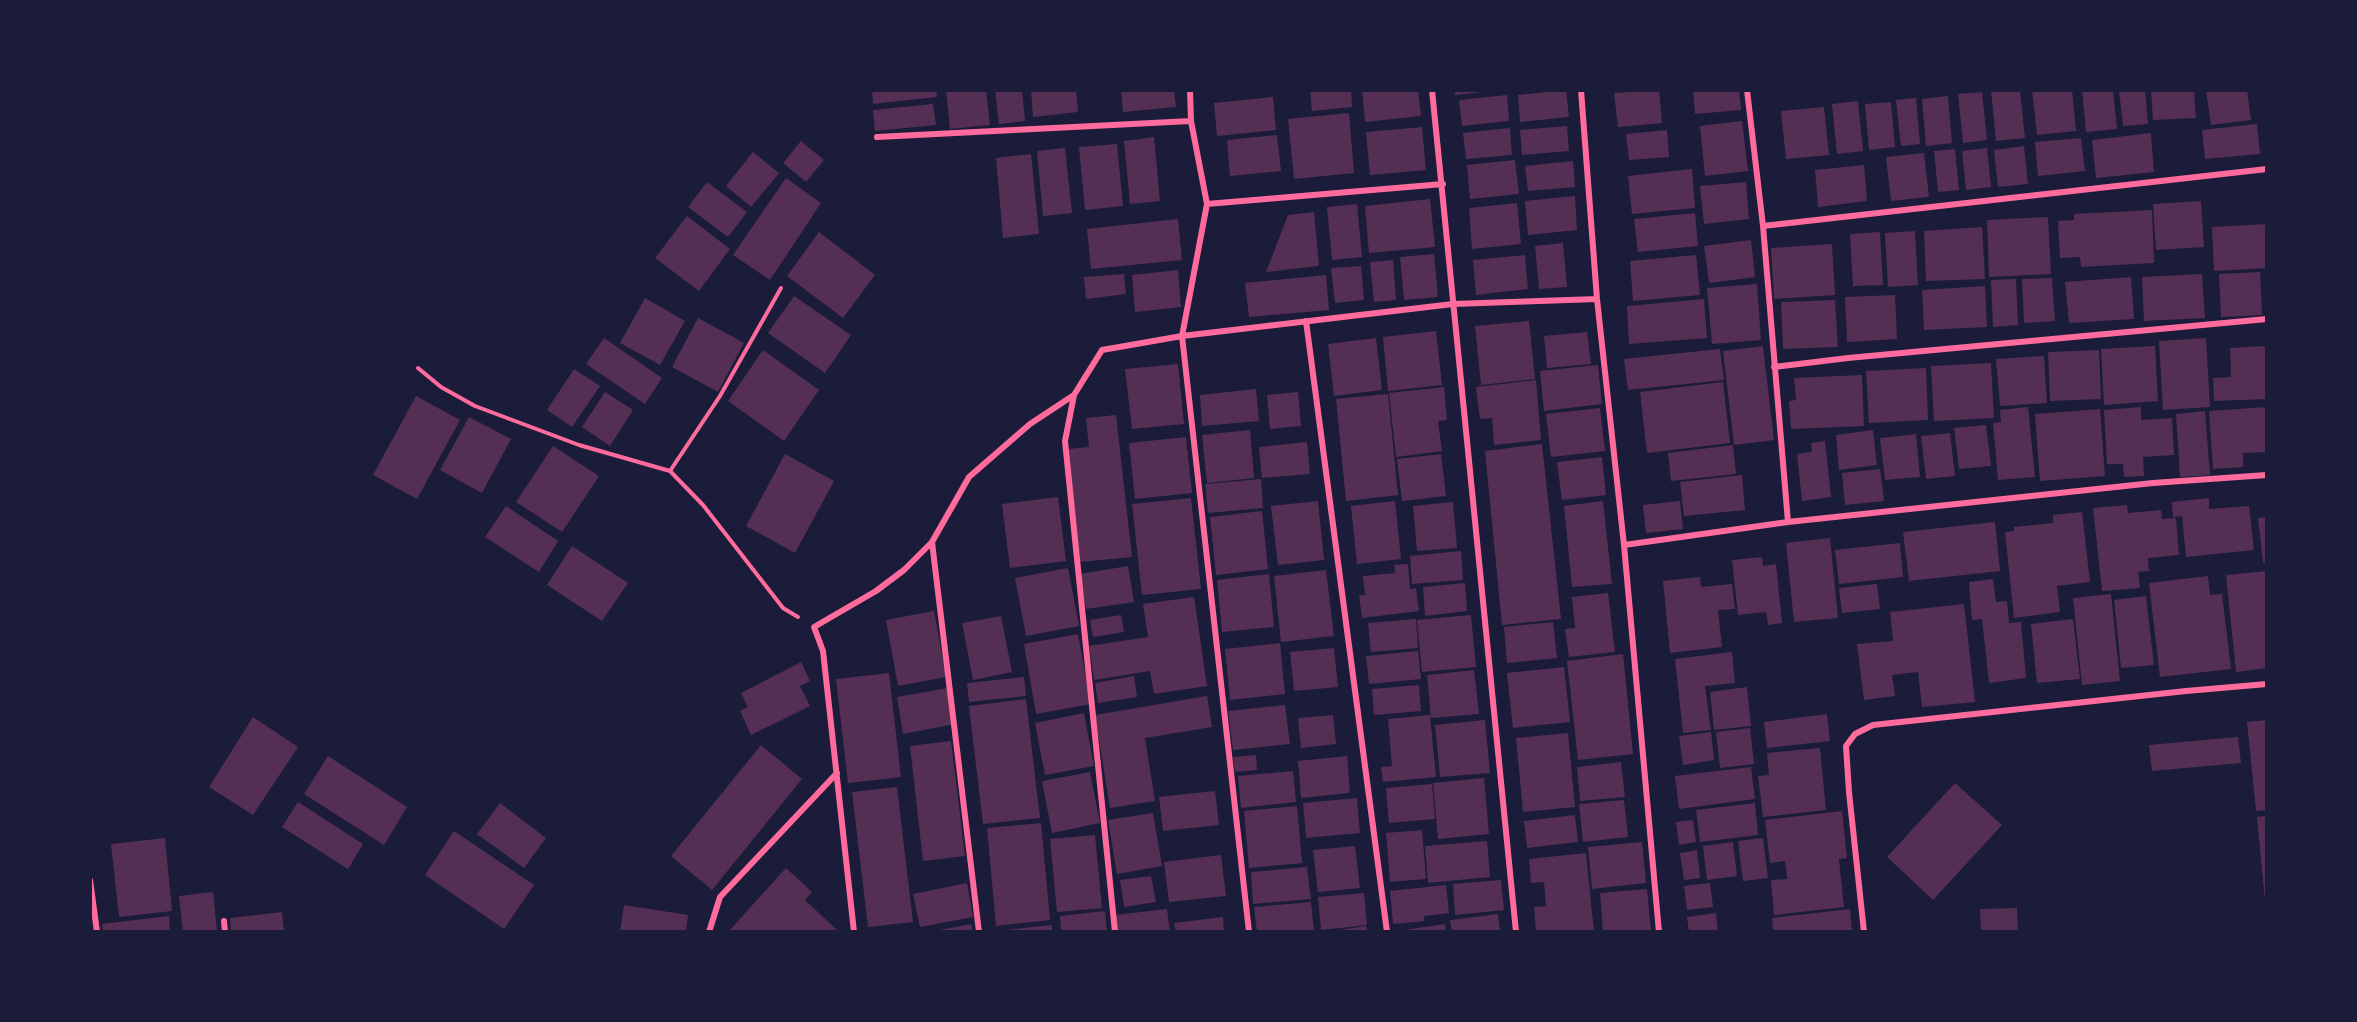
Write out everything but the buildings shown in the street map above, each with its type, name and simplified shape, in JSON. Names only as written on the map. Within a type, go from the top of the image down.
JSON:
[{"type":"street","points":[[1190,90],[1191,121],[1206,204],[1182,336],[1249,932]]},
{"type":"street","points":[[1432,90],[1516,932]]},
{"type":"street","points":[[1581,90],[1597,299],[1624,545],[1659,932]]},
{"type":"street","points":[[1747,90],[1763,226],[1788,522]]},
{"type":"street","points":[[877,137],[1191,121]]},
{"type":"street","points":[[1763,226],[2267,169]]},
{"type":"street","points":[[1206,204],[1443,184]]},
{"type":"street","points":[[1115,932],[1065,441],[1074,394],[1102,350],[1182,336],[1453,304],[1597,299]]},
{"type":"street","points":[[1774,367],[2267,319]]},
{"type":"street","points":[[1306,321],[1387,932]]},
{"type":"street","points":[[854,932],[823,651],[814,627],[876,591],[904,570],[932,542],[969,477],[1030,424],[1074,394]]},
{"type":"street","points":[[1624,545],[1788,522],[2153,483],[2267,475]]},
{"type":"street","points":[[932,542],[979,932]]},
{"type":"street","points":[[1864,932],[1846,746],[1855,734],[1873,725],[2267,684]]},
{"type":"street","points":[[709,932],[720,897],[837,773]]},
{"type":"street","points":[[90,880],[97,932]]},
{"type":"street","points":[[224,921],[225,932]]},
{"type":"path","points":[[670,471],[720,396],[781,288]]},
{"type":"path","points":[[417,368],[441,387],[475,406],[579,445],[670,471],[703,505],[783,608],[814,627]]}]
